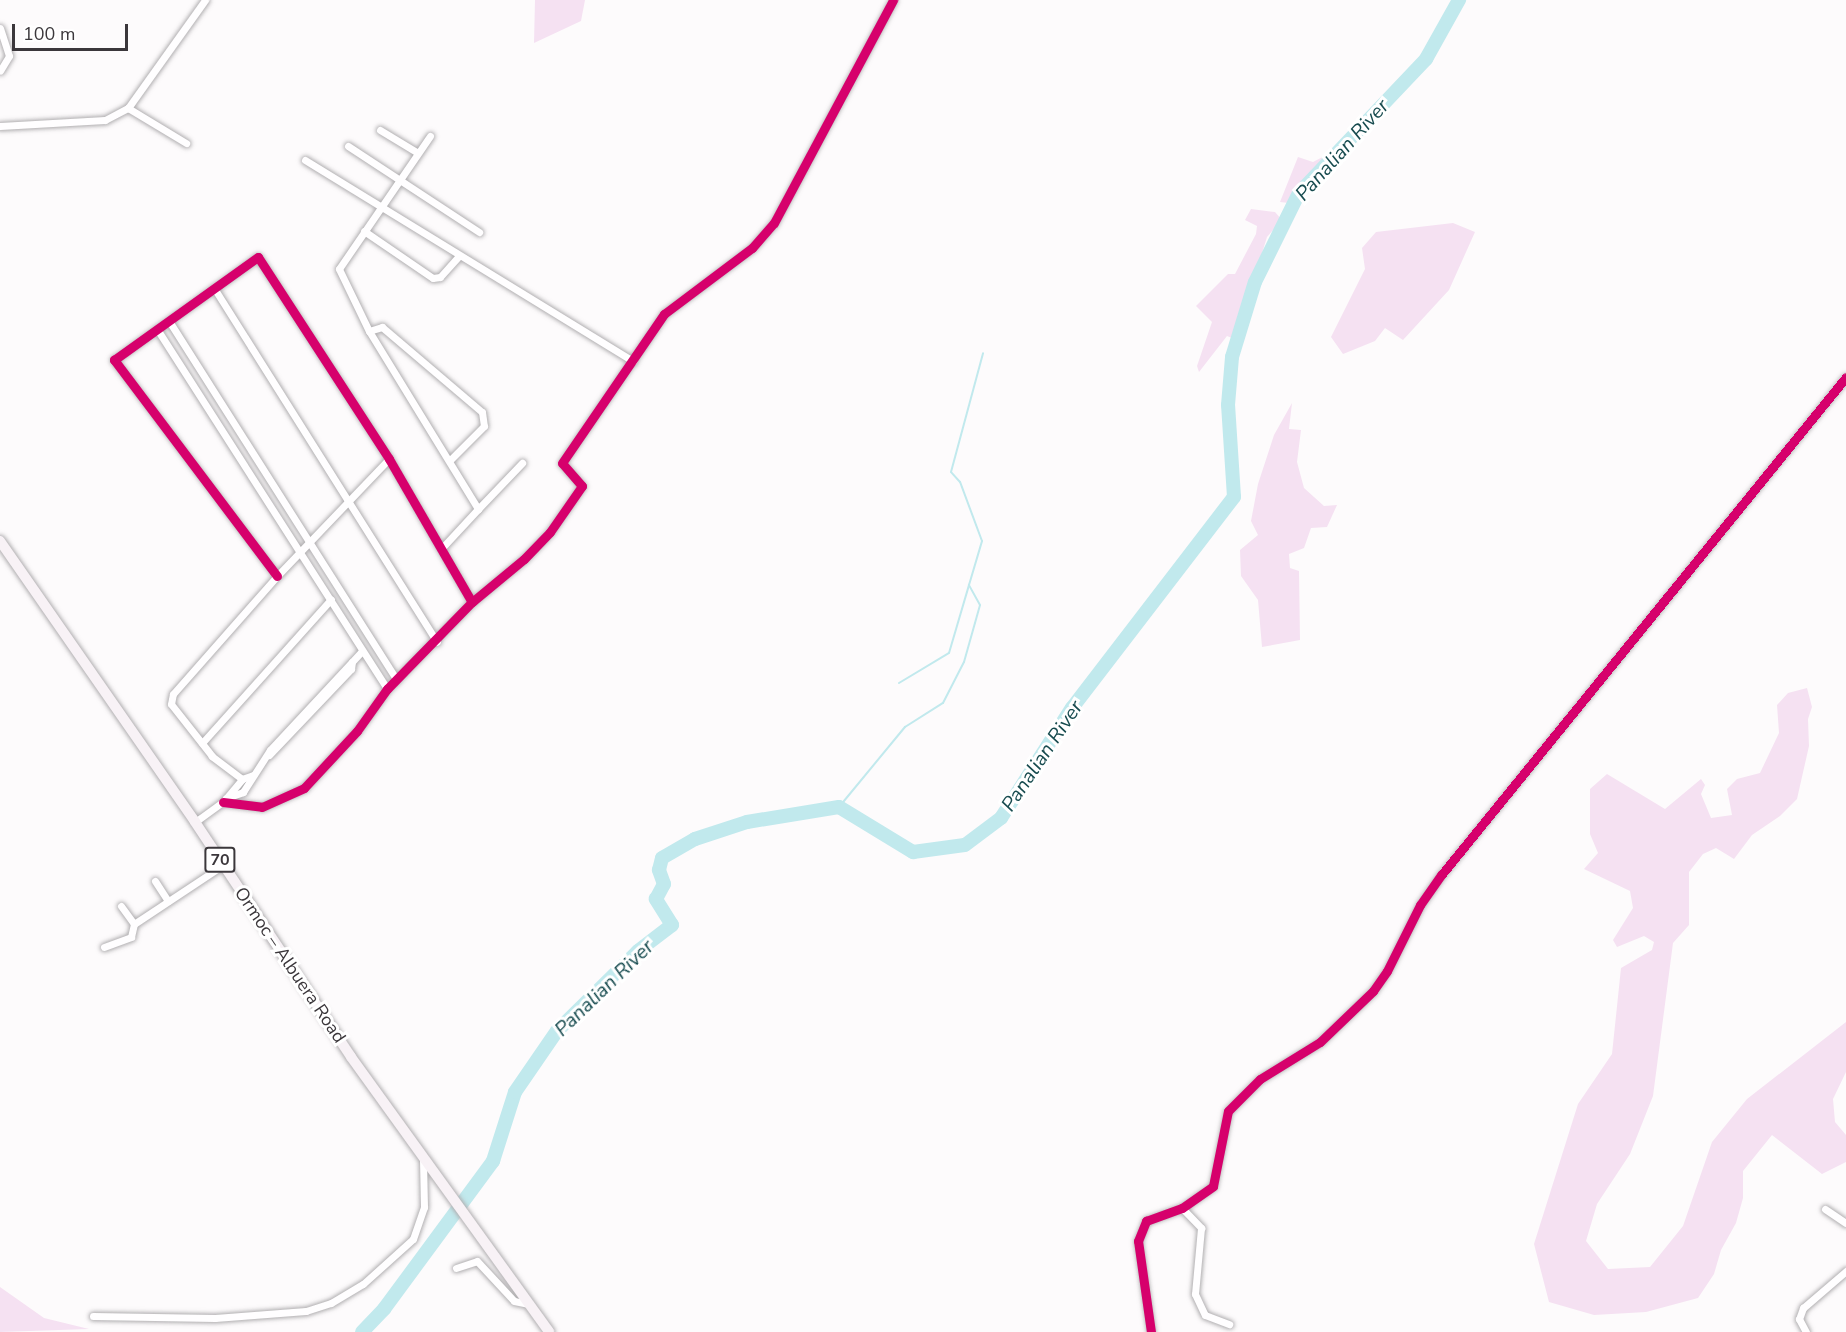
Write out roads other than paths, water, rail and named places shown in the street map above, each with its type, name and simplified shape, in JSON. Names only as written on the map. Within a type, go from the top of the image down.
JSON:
[{"type":"highway","name":"Ormoc – Albuera Road","points":[[1,545],[195,822],[438,1181],[528,1304]]},
{"type":"highway","name":"70","points":[[528,1304],[549,1332]]},
{"type":"street","points":[[0,126],[105,120],[128,108],[205,0]]},
{"type":"street","points":[[224,800],[262,807],[304,788],[357,731],[387,689],[437,642],[472,602],[524,560],[578,494],[582,486],[579,478],[562,463],[633,361],[647,333],[664,314],[752,248],[774,223],[893,0]]},
{"type":"street","points":[[0,28],[9,56],[0,71]]},
{"type":"street","points":[[128,108],[186,143]]},
{"type":"street","points":[[380,130],[418,153]]},
{"type":"street","points":[[429,136],[339,269],[369,331],[478,509]]},
{"type":"street","points":[[348,146],[401,178],[479,232]]},
{"type":"street","points":[[305,160],[633,361]]},
{"type":"street","points":[[364,231],[433,278],[440,278],[459,256]]},
{"type":"street","points":[[277,576],[114,360],[258,257],[389,459],[472,602]]},
{"type":"street","points":[[214,288],[437,642]]},
{"type":"street","points":[[169,321],[397,680]]},
{"type":"street","points":[[369,331],[382,327],[482,412],[484,426],[450,460]]},
{"type":"street","points":[[157,329],[387,689]]},
{"type":"street","points":[[1151,1332],[1138,1241],[1141,1230],[1154,1217],[1182,1209],[1213,1186],[1228,1112],[1260,1079],[1320,1042],[1372,991],[1387,971],[1420,905],[1449,865],[1846,377]]},
{"type":"street","points":[[242,779],[202,743],[171,704],[173,694],[277,576],[389,459]]},
{"type":"street","points":[[441,549],[522,463]]},
{"type":"street","points":[[202,743],[331,599]]},
{"type":"street","points":[[224,800],[243,792],[269,755],[362,651]]},
{"type":"street","points":[[195,822],[224,800],[242,779],[253,775]]},
{"type":"street","points":[[104,947],[131,937],[134,924],[223,865]]},
{"type":"street","points":[[155,881],[168,901]]},
{"type":"street","points":[[121,906],[134,924]]},
{"type":"street","points":[[93,1316],[215,1318],[306,1311],[331,1303],[363,1284],[413,1239],[424,1207],[423,1159]]},
{"type":"street","points":[[1182,1209],[1201,1227],[1195,1294],[1205,1315],[1229,1324]]},
{"type":"street","points":[[1825,1209],[1846,1223]]},
{"type":"street","points":[[456,1268],[477,1261],[514,1301],[528,1304]]},
{"type":"street","points":[[1806,1332],[1799,1319],[1803,1308],[1846,1271]]},
{"type":"waterway","name":"Panalian River","points":[[362,1332],[384,1309],[493,1161],[515,1092],[557,1031],[638,951],[672,925],[656,899],[664,884],[659,870],[662,858],[695,839],[747,822],[839,807],[913,852],[965,845],[1001,818],[1072,708],[1234,497],[1228,405],[1232,357],[1255,282],[1299,193],[1426,59],[1459,0]]},
{"type":"waterway","points":[[839,807],[905,727],[943,703],[964,662],[980,605],[969,585],[982,541],[960,482],[951,472],[983,353]]},
{"type":"waterway","points":[[899,683],[949,653],[969,585]]}]
